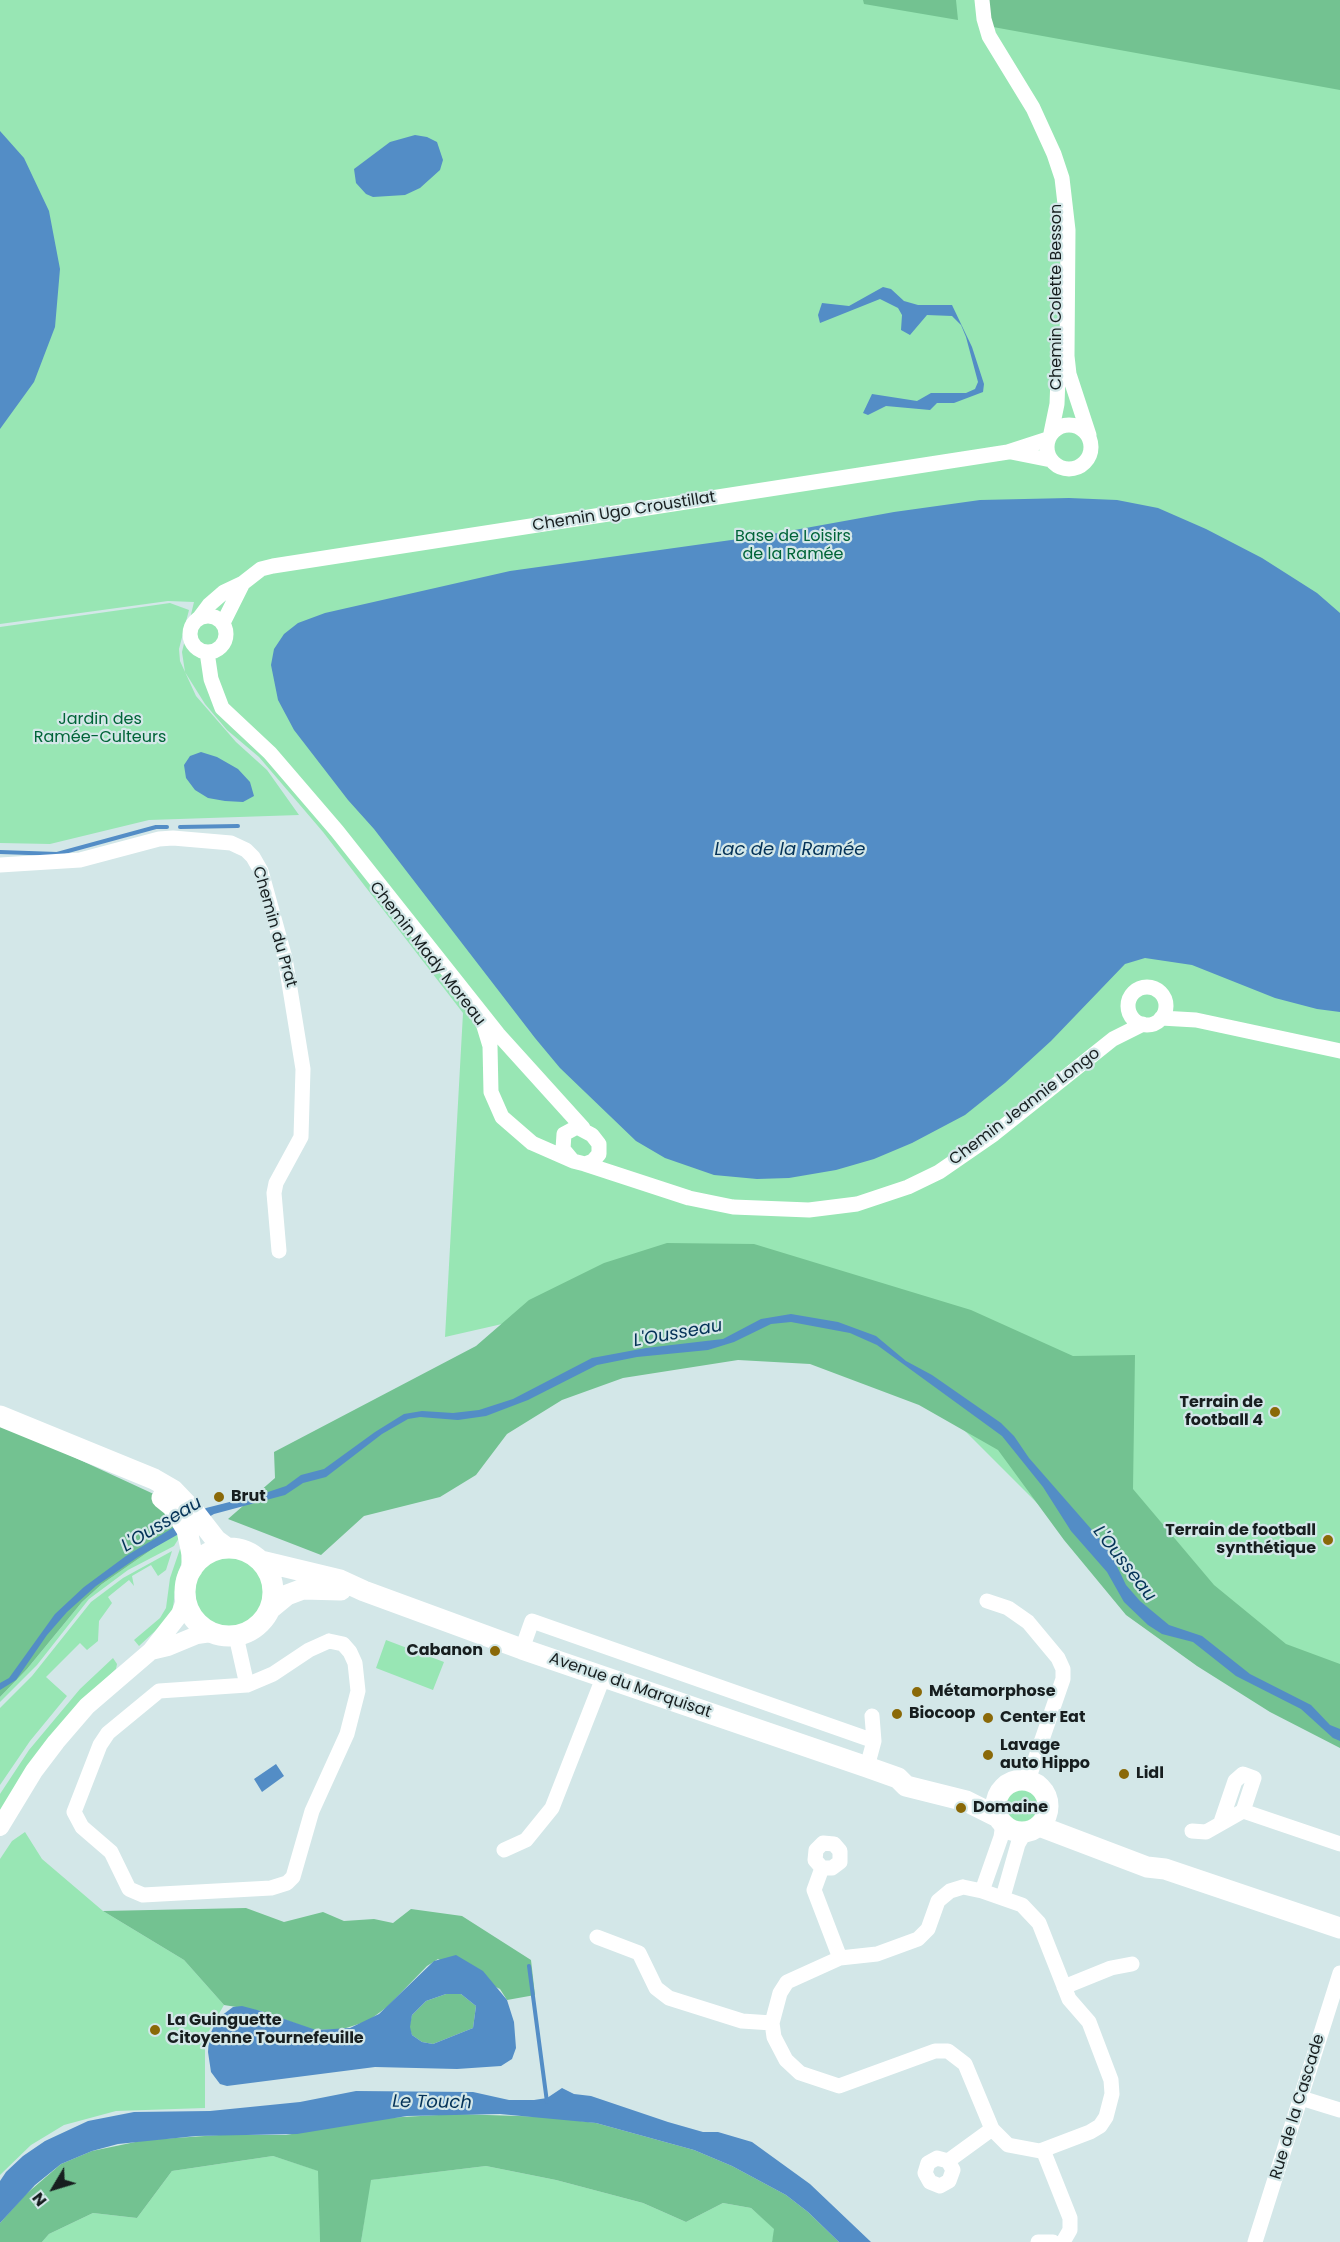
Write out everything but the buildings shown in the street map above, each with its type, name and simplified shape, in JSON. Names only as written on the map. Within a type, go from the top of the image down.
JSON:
[{"type":"main road","points":[[0,1416],[141,1476],[172,1506],[227,1548],[251,1554],[261,1561],[272,1584],[270,1609],[256,1627],[236,1636],[211,1633],[199,1625],[190,1614],[185,1601],[185,1587],[192,1569],[192,1522]]},
{"type":"main road","points":[[192,1569],[205,1555],[227,1548]]},
{"type":"main road","name":"Avenue du Marquisat","points":[[261,1561],[340,1580],[364,1591],[603,1678],[898,1778],[912,1778],[975,1792],[999,1792]]},
{"type":"main road","name":"Avenue du Marquisat","points":[[270,1609],[287,1595],[303,1589],[364,1591]]},
{"type":"main road","name":"Avenue du Marquisat","points":[[898,1778],[906,1785],[966,1801],[1000,1820]]},
{"type":"main road","points":[[1165,1869],[1137,1851],[1071,1826],[1048,1805],[1042,1790],[1028,1780],[1012,1781],[999,1792],[996,1809],[1000,1820],[1017,1832],[1032,1829],[1165,1869],[1340,1928]]},
{"type":"main road","points":[[1032,1829],[1047,1813],[1048,1805]]},
{"type":"street","name":"Chemin Colette Besson","points":[[973,0],[980,37],[988,56],[1033,126],[1045,153],[1055,191],[1059,224],[1059,362],[1058,404],[1050,436]]},
{"type":"street","name":"Chemin Colette Besson","points":[[982,0],[989,36],[1033,108],[1062,178],[1068,230],[1067,356],[1069,374],[1089,435]]},
{"type":"street","points":[[1070,424],[1084,429],[1089,435],[1092,451],[1084,464],[1078,467],[1064,469],[1051,460],[1047,453],[1050,436],[1056,428],[1070,424]]},
{"type":"street","name":"Chemin Ugo Croustillat","points":[[200,617],[224,592],[243,583],[253,574],[273,566],[1008,452],[1050,436]]},
{"type":"street","name":"Chemin Ugo Croustillat","points":[[1008,452],[1051,460]]},
{"type":"street","points":[[223,623],[243,583]]},
{"type":"street","points":[[212,616],[223,623],[226,633],[224,643],[217,650],[207,652],[195,646],[190,634],[191,627],[200,617],[212,616]]},
{"type":"street","name":"Chemin Mady Moreau","points":[[207,652],[211,679],[222,708],[270,753],[513,1052],[584,1128]]},
{"type":"street","name":"Chemin Mady Moreau","points":[[329,824],[332,832],[485,1027],[490,1046],[491,1092],[502,1117],[532,1143],[579,1162]]},
{"type":"street","name":"Chemin du Prat","points":[[0,865],[80,860],[166,838],[231,843],[246,850],[253,857],[261,871],[285,958],[303,1069],[301,1137],[276,1183],[274,1192],[279,1251]]},
{"type":"street","points":[[1196,1020],[1156,989],[1141,988],[1130,995],[1126,1006],[1131,1017],[1143,1024],[1161,1018],[1196,1020],[1340,1051]]},
{"type":"street","points":[[1161,1018],[1167,1011],[1166,997]]},
{"type":"street","name":"Chemin Jeannie Longo","points":[[1113,1039],[1120,1028],[1126,1006]]},
{"type":"street","name":"Chemin Jeannie Longo","points":[[579,1162],[689,1198],[757,1210],[809,1210],[857,1204],[908,1187],[961,1158],[1113,1039],[1143,1024]]},
{"type":"street","points":[[599,1144],[597,1157],[579,1162],[562,1149],[564,1134],[571,1128],[584,1128],[599,1144],[622,1176]]},
{"type":"street","points":[[0,1827],[34,1771],[56,1742],[87,1706],[151,1651],[180,1614],[185,1601]]},
{"type":"street","points":[[987,1601],[1008,1608],[1028,1622],[1058,1658],[1063,1669],[1063,1679],[1028,1780]]},
{"type":"street","points":[[522,1649],[532,1621],[874,1741]]},
{"type":"street","points":[[151,1651],[168,1647],[197,1635],[211,1633]]},
{"type":"street","points":[[236,1636],[247,1685]]},
{"type":"street","points":[[329,1641],[343,1644],[355,1664],[358,1692],[354,1712],[337,1760],[312,1811],[293,1877],[287,1883],[272,1888],[135,1893],[125,1883],[111,1852],[82,1827],[74,1812],[100,1745],[122,1719],[159,1691],[247,1685],[273,1674],[309,1650],[329,1641]]},
{"type":"street","points":[[504,1850],[526,1840],[552,1808],[603,1678]]},
{"type":"street","points":[[867,1767],[874,1741],[872,1716]]},
{"type":"street","points":[[1221,1821],[1235,1780],[1243,1774],[1254,1778],[1244,1811]]},
{"type":"street","points":[[1192,1831],[1206,1832],[1221,1821],[1244,1811],[1340,1844]]},
{"type":"street","points":[[982,1891],[1001,1837],[1000,1820]]},
{"type":"street","points":[[1003,1897],[1018,1844],[1032,1829]]},
{"type":"street","points":[[822,1868],[813,1890],[840,1958]]},
{"type":"street","points":[[960,1887],[1003,1897],[1022,1905],[1037,1919],[1072,2005],[1089,2022],[1113,2089],[1106,2116],[1097,2129],[1043,2150],[1029,2151],[1008,2145],[992,2129],[965,2064],[950,2052],[934,2051],[847,2084],[837,2085],[800,2073],[791,2066],[774,2037],[772,2024],[780,1993],[787,1982],[840,1958],[873,1955],[911,1942],[926,1932],[936,1903],[947,1892],[960,1887]]},
{"type":"street","points":[[597,1937],[639,1953],[656,1988],[669,1998],[742,2021],[772,2024]]},
{"type":"street","points":[[1064,1988],[1111,1968],[1132,1964]]},
{"type":"street","name":"Rue de la Cascade","points":[[1255,2242],[1340,1973]]},
{"type":"street","points":[[1301,2098],[1340,2110]]},
{"type":"street","points":[[948,2161],[992,2129]]},
{"type":"street","points":[[1043,2150],[1070,2218],[1070,2230],[1063,2242]]},
{"type":"street","points":[[1038,2242],[1048,2240],[1053,2242]]},
{"type":"green space","name":"Base de Loisirs de la Ramée","points":[[0,0],[1340,0],[1340,1707],[1058,1524],[792,1258],[445,1337],[463,1013],[323,832],[259,757],[227,730],[205,704],[185,672],[182,652],[194,602],[168,601],[0,624]]},
{"type":"green space","points":[[863,0],[956,0],[958,20],[864,4]]},
{"type":"green space","points":[[987,0],[1340,0],[1340,90],[993,27]]},
{"type":"green space","name":"Jardin des Ramée-Culteurs","points":[[170,603],[189,610],[179,649],[180,661],[196,696],[236,742],[267,770],[299,815],[149,820],[50,844],[0,843],[0,627]]},
{"type":"green space","points":[[667,1243],[754,1244],[971,1310],[1073,1356],[1135,1355],[1133,1489],[1214,1585],[1286,1644],[1340,1664],[1340,1748],[1270,1712],[1197,1666],[1126,1615],[1064,1540],[998,1450],[919,1405],[810,1364],[738,1360],[623,1378],[562,1400],[507,1434],[476,1475],[440,1497],[364,1516],[321,1555],[228,1519],[275,1478],[274,1452],[476,1346],[529,1300],[604,1263]]},
{"type":"green space","points":[[0,1423],[171,1502],[177,1532],[102,1584],[82,1602],[27,1669],[0,1697]]},
{"type":"green space","points":[[177,1532],[179,1538],[174,1546],[128,1570],[89,1599],[37,1665],[0,1702],[0,1697],[27,1669],[82,1602],[102,1584]]},
{"type":"green space","points":[[181,1546],[182,1562],[176,1579],[173,1609],[166,1621],[139,1646],[134,1640],[160,1618],[166,1608],[170,1578]]},
{"type":"green space","points":[[172,1551],[166,1570],[158,1576],[151,1565],[132,1576],[134,1586],[129,1580],[108,1597],[112,1603],[99,1621],[98,1641],[87,1650],[80,1643],[46,1677],[67,1696],[30,1741],[0,1785],[0,1708],[32,1676],[91,1602],[123,1578]]},
{"type":"green space","points":[[229,1555],[243,1558],[255,1566],[263,1578],[266,1592],[263,1606],[255,1618],[243,1626],[229,1629],[215,1626],[203,1618],[195,1606],[192,1592],[195,1578],[203,1566],[215,1558]]},
{"type":"green space","points":[[386,1640],[444,1662],[433,1690],[376,1668]]},
{"type":"green space","points":[[113,1658],[117,1664],[116,1669],[86,1697],[0,1812],[0,1794],[29,1750],[80,1689]]},
{"type":"green space","points":[[1021,1787],[1034,1792],[1039,1805],[1034,1818],[1021,1823],[1008,1818],[1003,1805],[1008,1792]]},
{"type":"green space","points":[[25,1832],[42,1859],[103,1911],[184,1960],[224,2005],[205,2038],[205,2108],[116,2111],[64,2125],[31,2145],[0,2175],[0,1859],[12,1841]]},
{"type":"green space","points":[[246,1908],[284,1922],[323,1912],[344,1921],[374,1919],[393,1923],[411,1909],[462,1916],[531,1960],[535,1995],[507,2000],[500,1989],[438,1959],[427,1966],[387,2007],[368,2021],[343,2029],[313,2030],[261,2011],[224,2005],[184,1960],[103,1911]]},
{"type":"green space","points":[[446,1994],[461,1994],[476,2006],[473,2028],[433,2044],[422,2042],[412,2035],[409,2027],[412,2015],[426,2001]]},
{"type":"green space","points":[[456,2114],[549,2117],[596,2123],[694,2150],[732,2166],[786,2195],[808,2212],[839,2242],[772,2242],[774,2229],[751,2208],[723,2203],[686,2222],[643,2203],[556,2180],[486,2166],[371,2180],[361,2242],[320,2242],[318,2171],[273,2156],[172,2171],[137,2218],[93,2213],[49,2234],[42,2242],[0,2242],[0,2223],[25,2195],[61,2164],[92,2151],[145,2140],[220,2135],[286,2135],[385,2118]]},
{"type":"green space","points":[[273,2156],[319,2171],[320,2242],[42,2242],[49,2234],[93,2213],[137,2218],[172,2171]]},
{"type":"green space","points":[[486,2166],[556,2180],[643,2203],[686,2222],[723,2203],[751,2208],[775,2229],[772,2242],[361,2242],[370,2180]]},
{"type":"water","points":[[0,131],[24,158],[49,211],[60,269],[55,327],[34,382],[0,429]]},
{"type":"water","points":[[415,135],[437,142],[443,160],[440,170],[420,188],[405,195],[373,197],[366,194],[356,183],[354,169],[390,142]]},
{"type":"water","points":[[883,287],[891,289],[904,301],[918,305],[952,305],[972,347],[984,384],[983,392],[954,403],[937,403],[930,410],[886,406],[868,415],[863,413],[872,394],[917,401],[931,393],[966,393],[975,389],[978,382],[966,337],[961,325],[952,316],[927,315],[910,335],[901,330],[902,315],[898,308],[880,299],[820,323],[818,315],[822,303],[849,306]]},
{"type":"water","name":"Lac de la Ramée","points":[[1069,498],[1117,500],[1158,508],[1206,529],[1262,558],[1317,593],[1340,613],[1340,1012],[1317,1009],[1275,998],[1192,965],[1145,958],[1125,964],[1051,1041],[1005,1083],[965,1115],[912,1143],[874,1159],[836,1170],[789,1178],[757,1179],[714,1175],[665,1158],[636,1141],[560,1068],[535,1038],[374,829],[348,800],[294,730],[278,700],[271,665],[274,649],[284,634],[298,623],[325,613],[510,571],[767,535],[894,512],[980,500]]},
{"type":"water","points":[[201,752],[217,757],[238,769],[250,782],[254,796],[243,802],[225,801],[208,798],[195,790],[186,778],[184,765],[190,756]]},
{"type":"water","points":[[791,1314],[838,1322],[876,1336],[906,1361],[932,1375],[1001,1423],[1099,1538],[1111,1554],[1126,1585],[1140,1601],[1169,1625],[1202,1636],[1250,1674],[1311,1705],[1330,1725],[1340,1729],[1340,1741],[1333,1738],[1301,1709],[1236,1676],[1193,1642],[1162,1634],[1148,1625],[1124,1602],[1107,1572],[1071,1531],[1043,1487],[1002,1436],[877,1345],[850,1333],[791,1322],[771,1324],[734,1342],[708,1350],[637,1357],[597,1365],[528,1400],[486,1416],[458,1420],[420,1417],[408,1419],[382,1434],[326,1477],[303,1483],[285,1495],[214,1514],[138,1557],[96,1586],[67,1612],[47,1635],[16,1680],[0,1690],[0,1683],[9,1678],[55,1614],[84,1587],[126,1556],[206,1508],[265,1493],[286,1486],[301,1475],[324,1469],[404,1414],[422,1411],[453,1413],[479,1410],[513,1399],[592,1358],[646,1348],[723,1339],[761,1319]]},
{"type":"water","points":[[276,1764],[284,1776],[262,1792],[254,1779]]},
{"type":"water","points":[[456,1955],[483,1971],[507,2000],[514,2022],[516,2048],[512,2059],[501,2066],[457,2069],[375,2067],[227,2086],[220,2084],[211,2072],[208,2052],[209,2037],[217,2019],[233,2007],[242,2006],[261,2011],[316,2030],[350,2028],[379,2014],[434,1961]],"holes":[[[446,1994],[461,1994],[476,2006],[473,2028],[433,2044],[422,2042],[412,2035],[410,2027],[412,2015],[426,2001]]]},
{"type":"water","name":"Le Touch","points":[[562,2088],[574,2094],[591,2096],[703,2132],[718,2132],[752,2142],[810,2184],[871,2242],[839,2242],[808,2212],[786,2195],[732,2166],[694,2150],[596,2123],[500,2114],[407,2116],[297,2134],[196,2136],[118,2144],[92,2151],[61,2164],[35,2185],[0,2223],[0,2181],[6,2172],[23,2156],[45,2141],[88,2121],[134,2112],[210,2111],[300,2102],[356,2091],[473,2092],[509,2100],[534,2100],[547,2098]]},
{"type":"waterway","points":[[180,827],[238,826]]},
{"type":"waterway","points":[[0,852],[57,854],[156,827],[167,827]]},
{"type":"waterway","points":[[529,1966],[547,2102]]},
{"type":"place","name":"Terrain de football 4","points":[[1275,1412]]},
{"type":"place","name":"Brut","points":[[219,1497]]},
{"type":"place","name":"Terrain de football synthétique","points":[[1328,1540]]},
{"type":"place","name":"Cabanon","points":[[495,1651]]},
{"type":"place","name":"Métamorphose","points":[[917,1692]]},
{"type":"place","name":"Biocoop","points":[[897,1714]]},
{"type":"place","name":"Center Eat","points":[[988,1718]]},
{"type":"place","name":"Lavage auto Hippo","points":[[988,1755]]},
{"type":"place","name":"Lidl","points":[[1124,1774]]},
{"type":"place","name":"Domaine","points":[[961,1808]]},
{"type":"place","name":"La Guinguette Citoyenne Tournefeuille","points":[[155,2030]]},
{"type":"water label","name":"L'Ousseau","points":[[678,1334]]},
{"type":"water label","name":"L'Ousseau","points":[[162,1525]]},
{"type":"water label","name":"L'Ousseau","points":[[1124,1564]]}]
